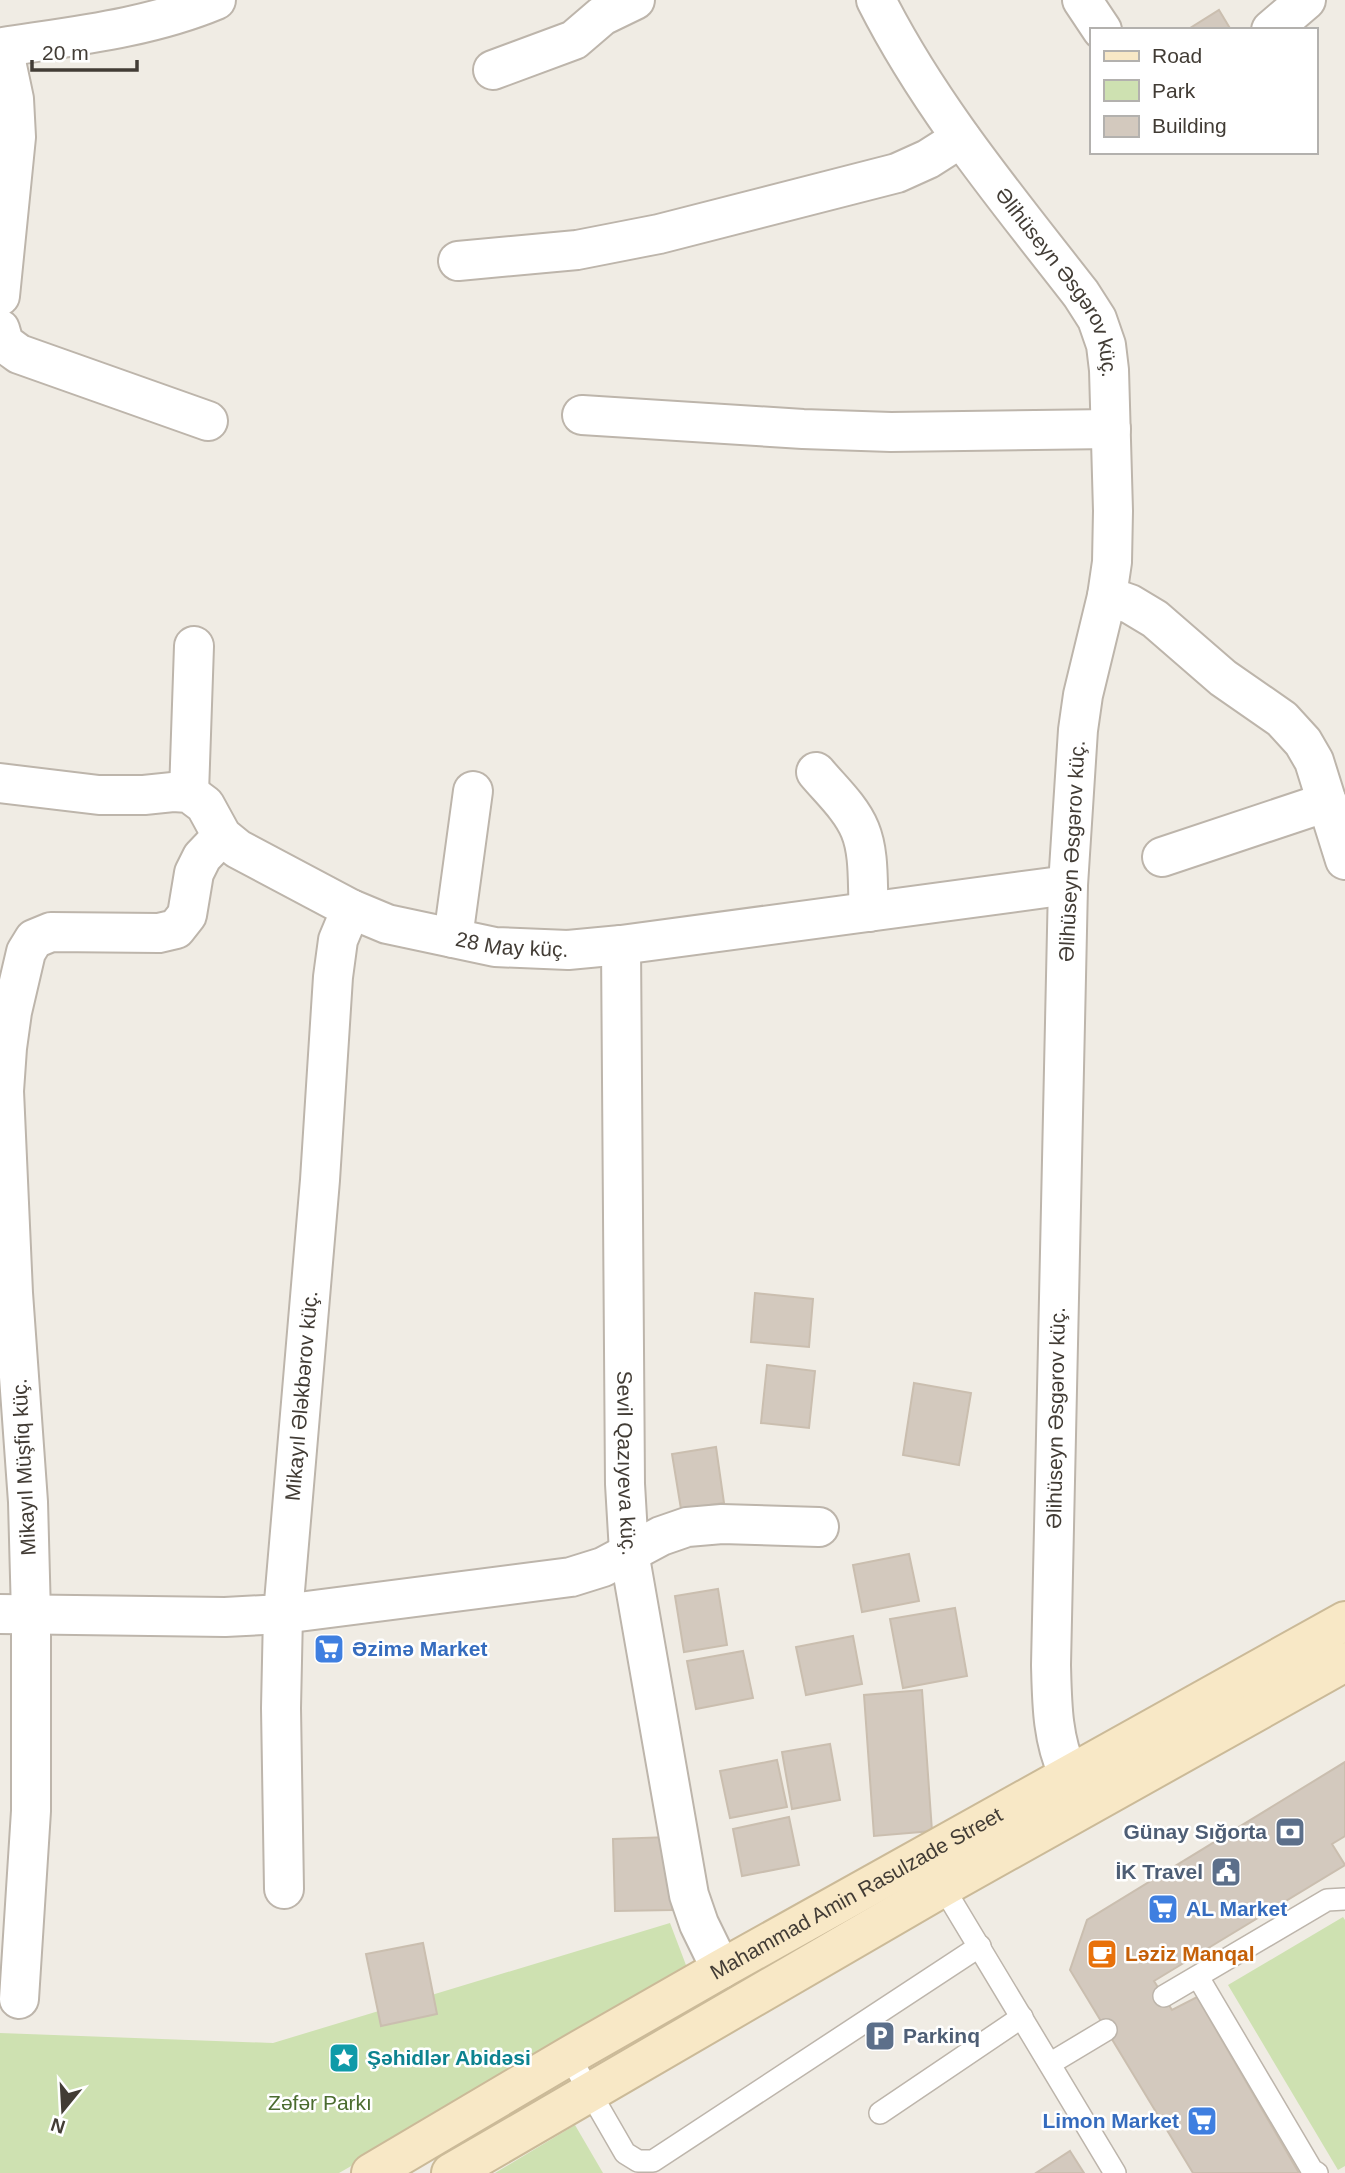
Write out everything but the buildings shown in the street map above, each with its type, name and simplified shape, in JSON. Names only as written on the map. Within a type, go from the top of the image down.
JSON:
[{"type":"main road","name":"Mahammad Amin Rasulzade Street","points":[[451,2173],[943,1887],[1079,1790],[1345,1621]]},
{"type":"main road","name":"Mahammad Amin Rasulzade Street","points":[[371,2173],[721,1969],[1079,1790],[1345,1662]]},
{"type":"street","points":[[0,296],[16,137],[14,99],[1,45],[125,27],[216,0]]},
{"type":"street","points":[[493,70],[574,40],[602,16],[635,0]]},
{"type":"street","name":"Əlihüseyn Əsgərov küç.","points":[[876,0],[887,23],[961,138],[1081,293],[1097,319],[1106,345],[1114,511],[1111,562],[1107,596],[1083,695],[1078,730],[1068,885],[1051,1665],[1052,1714],[1057,1738],[1079,1790]]},
{"type":"street","points":[[1082,0],[1101,28]]},
{"type":"street","points":[[1273,28],[1306,0]]},
{"type":"street","points":[[458,261],[577,250],[659,234],[897,173],[928,159],[961,138]]},
{"type":"street","points":[[0,330],[4,343],[19,354],[208,421]]},
{"type":"street","points":[[582,415],[878,431],[1111,429]]},
{"type":"street","points":[[1107,596],[1130,604],[1155,619],[1223,678],[1282,719],[1303,742],[1314,761],[1345,860]]},
{"type":"street","points":[[0,783],[99,795],[189,793],[194,646]]},
{"type":"street","points":[[816,772],[853,817],[861,832],[865,848],[869,912]]},
{"type":"street","points":[[453,939],[473,790]]},
{"type":"street","name":"28 May küç.","points":[[189,793],[205,805],[222,836],[238,849],[351,909],[387,924],[453,939],[507,947],[568,950],[621,945],[1068,885]]},
{"type":"street","points":[[1162,857],[1327,802]]},
{"type":"street","name":"Mikayıl Müşfiq küç.","points":[[19,1999],[13,1893],[31,1811],[15,1614],[28,1502],[13,1293],[5,1091],[12,1012],[26,952],[34,939],[51,932],[159,933],[176,929],[187,915],[194,873],[202,857],[222,836]]},
{"type":"street","name":"Mikayıl Ələkbərov küç.","points":[[284,1889],[281,1708],[283,1614],[319,1194],[333,977],[338,940],[351,909]]},
{"type":"street","name":"Sevil Qazıyeva küç.","points":[[621,945],[625,1484],[629,1552],[690,1895],[699,1924],[721,1969]]},
{"type":"street","points":[[15,1614],[225,1617],[283,1614],[570,1577],[603,1567],[661,1536],[687,1527],[722,1524],[819,1527]]},
{"type":"lane","points":[[943,1887],[1115,2173]]},
{"type":"lane","points":[[1164,1996],[1327,1900],[1345,1899]]},
{"type":"lane","points":[[569,2056],[625,2153],[637,2167],[666,2153],[980,1946]]},
{"type":"lane","points":[[1198,1977],[1312,2170],[1317,2173]]},
{"type":"lane","points":[[880,2113],[1022,2017]]},
{"type":"lane","points":[[1051,2063],[1106,2030]]},
{"type":"green space","points":[[1343,1917],[1345,2166],[1338,2170],[1228,1985]]},
{"type":"green space","name":"Zəfər Parkı","points":[[670,1923],[689,1973],[339,2173],[0,2173],[0,2033],[273,2043]]},
{"type":"green space","points":[[575,2125],[603,2173],[495,2173]]},
{"type":"place","name":"Əzimə Market","points":[[329,1649]]},
{"type":"place","name":"Günay Sığorta","points":[[1290,1832]]},
{"type":"place","name":"İK Travel","points":[[1226,1872]]},
{"type":"place","name":"AL Market","points":[[1163,1909]]},
{"type":"place","name":"Ləziz Manqal","points":[[1102,1954]]},
{"type":"place","name":"Parkinq","points":[[880,2036]]},
{"type":"place","name":"Şəhidlər Abidəsi","points":[[344,2058]]},
{"type":"place","name":"Limon Market","points":[[1202,2121]]}]
